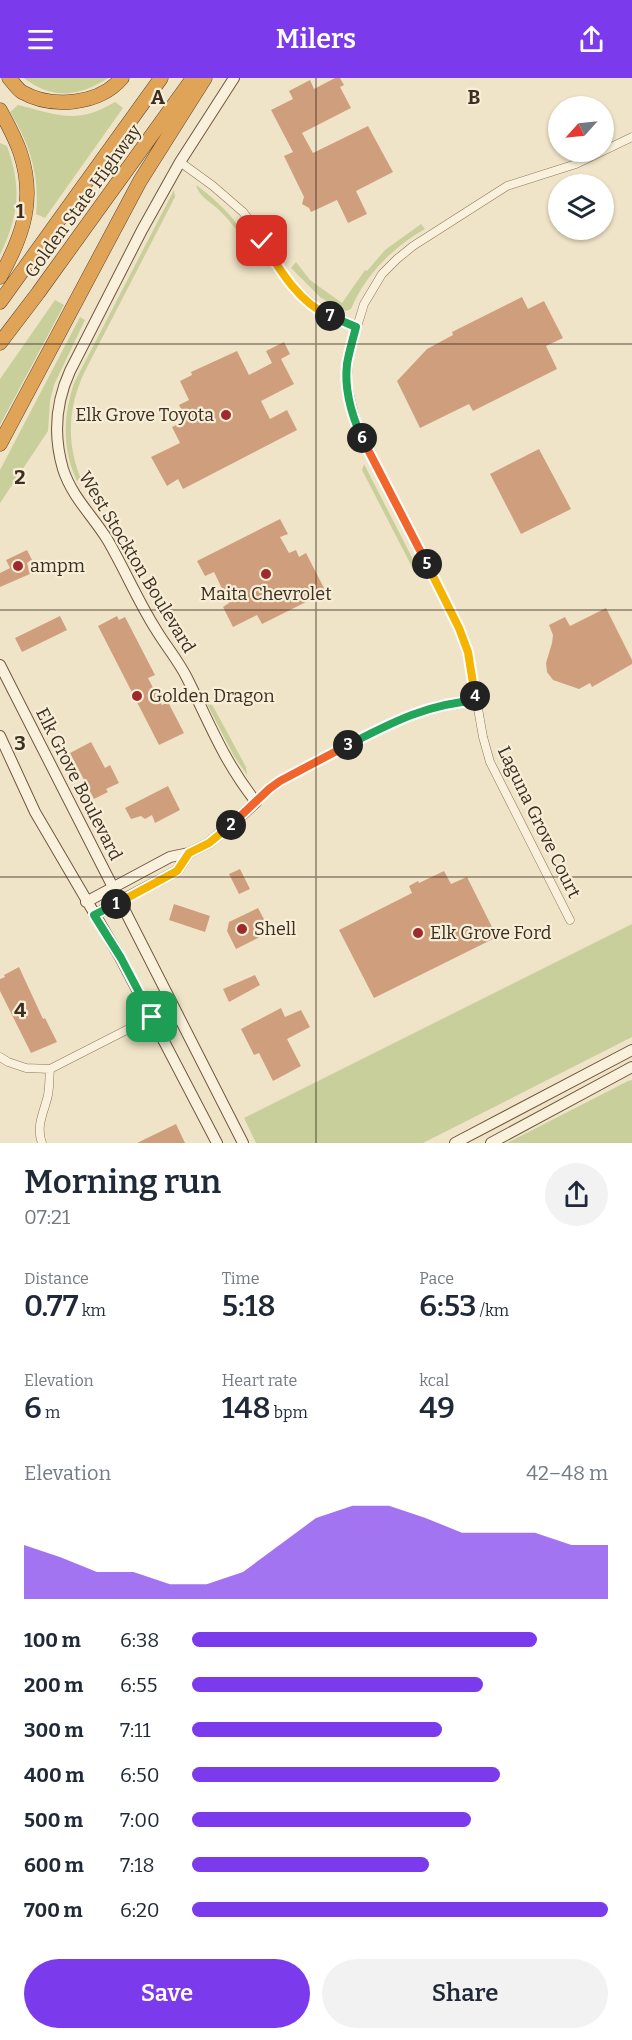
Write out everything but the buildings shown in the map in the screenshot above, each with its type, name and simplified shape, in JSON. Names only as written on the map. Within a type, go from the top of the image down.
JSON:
[{"type":"highway","points":[[9,78],[21,91],[47,100],[72,102],[97,97],[122,78]]},
{"type":"highway","name":"Golden State Highway","points":[[0,302],[161,78]]},
{"type":"highway","name":"Golden State Highway","points":[[0,343],[193,78]]},
{"type":"highway","points":[[0,444],[140,181],[205,78]]},
{"type":"highway","points":[[0,110],[20,150],[26,171],[28,203],[20,238],[0,277]]},
{"type":"street","name":"West Stockton Boulevard","points":[[234,78],[180,162],[137,240],[64,384],[56,419],[64,472],[72,491],[106,538],[155,628],[186,676],[220,748],[255,802]]},
{"type":"street","name":"Laguna Grove Court","points":[[570,920],[495,773],[483,737],[470,660],[459,628],[357,426],[349,396],[347,366],[364,304],[382,274],[413,246],[507,186],[592,158],[632,138]]},
{"type":"street","points":[[180,162],[243,212],[281,272],[302,295],[324,314],[356,327]]},
{"type":"street","name":"Elk Grove Boulevard","points":[[0,665],[243,1143]]},
{"type":"street","points":[[86,902],[112,886],[170,857],[189,853],[219,835],[269,789],[301,769],[403,717],[441,706],[476,701]]},
{"type":"street","points":[[0,736],[34,812],[121,958],[217,1143]]},
{"type":"street","points":[[94,915],[177,871],[189,853]]},
{"type":"street","points":[[0,1057],[26,1068],[50,1069],[152,1017]]},
{"type":"street","points":[[455,1143],[632,1050]]},
{"type":"street","points":[[491,1143],[632,1067]]},
{"type":"street","points":[[42,1143],[39,1136],[40,1116],[48,1097],[50,1069]]},
{"type":"green space","points":[[24,78],[108,78],[87,89],[55,93],[34,85]]},
{"type":"green space","points":[[115,102],[123,108],[45,218],[36,214],[35,173],[32,161],[23,136],[10,112],[18,105],[56,115],[78,116],[89,114]]},
{"type":"green space","points":[[0,143],[7,146],[12,161],[16,201],[15,214],[0,255]]},
{"type":"green space","points":[[196,185],[232,218],[260,260],[256,262],[234,227],[202,195]]},
{"type":"green space","points":[[174,190],[175,197],[79,384],[71,425],[73,452],[81,479],[77,481],[69,457],[66,433],[70,395],[74,383]]},
{"type":"green space","points":[[421,224],[425,229],[402,244],[381,263],[364,285],[351,309],[346,311],[321,298],[291,268],[296,262],[310,280],[342,303],[365,270],[367,271],[385,250]]},
{"type":"green space","points":[[55,300],[64,305],[0,425],[0,379]]},
{"type":"green space","points":[[80,317],[85,320],[54,385],[50,401],[48,431],[0,503],[0,470]]},
{"type":"green space","points":[[364,464],[419,571],[412,567],[362,470]]},
{"type":"green space","points":[[207,704],[214,708],[246,767],[247,775],[234,756]]},
{"type":"green space","points":[[632,924],[632,1037],[423,1143],[256,1143],[244,1118]]},
{"type":"green space","points":[[632,1080],[632,1143],[507,1143],[628,1081]]},
{"type":"place","name":"Elk Grove Toyota","points":[[226,415]]},
{"type":"place","name":"ampm","points":[[18,566]]},
{"type":"place","name":"Maita Chevrolet","points":[[266,574]]},
{"type":"place","name":"Golden Dragon","points":[[137,696]]},
{"type":"place","name":"Shell","points":[[242,929]]},
{"type":"place","name":"Elk Grove Ford","points":[[418,933]]},
{"type":"route","points":[[152,1017],[121,958],[94,915],[177,871],[189,853],[209,843],[269,789],[301,769],[403,717],[441,706],[476,701],[468,652],[459,628],[357,426],[347,384],[349,353],[356,327],[324,314],[314,306],[281,272],[262,241]]}]
